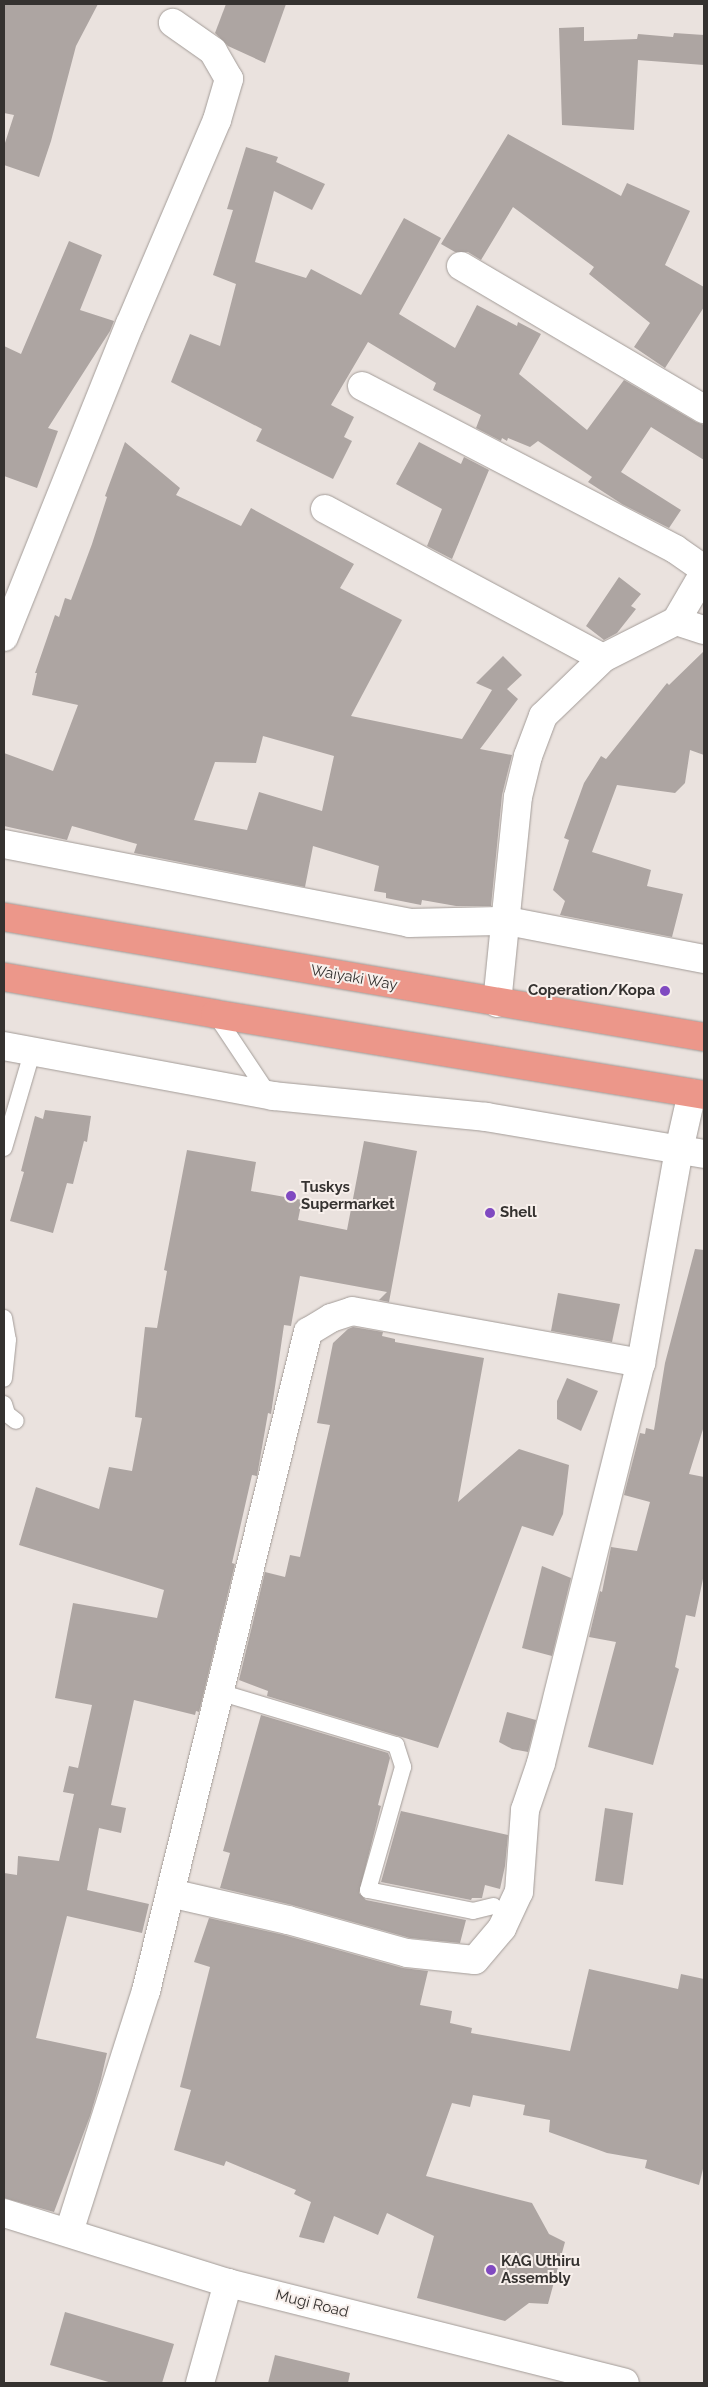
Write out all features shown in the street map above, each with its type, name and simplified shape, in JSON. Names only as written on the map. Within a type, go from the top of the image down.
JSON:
[{"type":"highway","name":"Waiyaki Way","points":[[4,917],[496,1003],[704,1037]]},
{"type":"highway","points":[[4,977],[698,1094]]},
{"type":"street","points":[[4,637],[130,324],[217,120],[229,79],[213,50],[173,23]]},
{"type":"street","points":[[461,266],[704,409]]},
{"type":"street","points":[[362,386],[675,549],[704,569]]},
{"type":"street","points":[[325,509],[603,658]]},
{"type":"street","points":[[496,1003],[507,921],[518,797],[528,756],[543,716],[603,658],[676,622],[704,573]]},
{"type":"street","points":[[676,622],[704,630]]},
{"type":"street","points":[[4,844],[409,923],[507,921],[704,959]]},
{"type":"street","points":[[4,1046],[32,1053],[269,1095],[486,1117],[691,1152]]},
{"type":"street","points":[[170,1893],[288,1920],[407,1953],[475,1960],[502,1928],[519,1892],[525,1810],[541,1763],[641,1363],[691,1152],[698,1094]]},
{"type":"street","points":[[69,2232],[146,1991],[308,1332],[331,1318],[352,1311],[641,1363]]},
{"type":"street","name":"Mugi Road","points":[[4,2213],[228,2283],[625,2383]]},
{"type":"street","points":[[200,2383],[228,2283]]},
{"type":"lane","points":[[215,1014],[269,1095]]},
{"type":"lane","points":[[4,1148],[32,1053]]},
{"type":"lane","points":[[4,1318],[8,1340],[4,1379]]},
{"type":"lane","points":[[4,1404],[7,1414],[16,1421]]},
{"type":"lane","points":[[219,1692],[396,1744],[403,1767],[368,1890],[473,1911],[493,1906]]},
{"type":"building","points":[[4,4],[98,4],[76,46],[51,141],[39,177],[4,165],[4,146],[14,115],[4,113]]},
{"type":"building","points":[[226,4],[286,4],[265,63],[228,46],[215,33]]},
{"type":"building","points":[[584,27],[584,41],[637,39],[638,34],[673,37],[674,33],[704,35],[704,65],[638,60],[634,130],[562,125],[559,28]]},
{"type":"building","points":[[508,134],[621,196],[627,183],[690,211],[665,265],[704,287],[704,307],[665,368],[634,347],[650,323],[589,274],[594,267],[513,207],[481,260],[468,252],[455,252],[441,244]]},
{"type":"building","points":[[246,147],[278,157],[276,162],[325,184],[312,210],[274,191],[255,262],[306,278],[311,269],[361,295],[404,218],[441,238],[399,314],[455,348],[477,305],[517,326],[518,322],[541,334],[519,374],[587,430],[624,380],[704,425],[704,460],[651,427],[621,472],[681,510],[669,528],[622,504],[588,482],[592,477],[538,441],[530,447],[508,438],[507,441],[502,438],[501,441],[476,428],[481,415],[433,390],[436,383],[368,342],[331,405],[354,417],[344,437],[352,441],[333,479],[256,441],[262,429],[171,382],[190,334],[220,346],[236,284],[213,275],[233,210],[227,209]]},
{"type":"building","points":[[69,241],[102,255],[80,310],[114,321],[110,331],[48,428],[58,431],[37,488],[4,476],[4,346],[21,354]]},
{"type":"building","points":[[125,442],[180,488],[176,495],[241,526],[251,508],[354,564],[340,588],[402,620],[351,716],[462,739],[492,690],[476,683],[503,656],[522,675],[507,689],[518,699],[480,749],[512,755],[502,795],[491,906],[456,906],[422,900],[421,905],[386,898],[386,893],[374,891],[379,866],[313,846],[305,887],[134,853],[137,844],[72,826],[67,840],[4,826],[4,753],[53,771],[78,705],[32,695],[37,673],[35,673],[55,615],[59,617],[65,598],[71,600],[92,544],[107,497],[105,496]],"holes":[[[263,736],[334,756],[322,811],[259,792],[247,830],[194,820],[215,762],[256,763]]]},
{"type":"building","points":[[419,442],[461,464],[464,457],[489,470],[452,559],[427,546],[442,509],[396,484]]},
{"type":"building","points":[[619,577],[641,594],[631,606],[636,609],[617,633],[604,640],[586,626]]},
{"type":"building","points":[[704,651],[704,755],[690,750],[685,783],[675,793],[617,785],[592,852],[651,870],[647,886],[683,894],[672,937],[560,915],[565,901],[553,890],[569,840],[564,838],[584,783],[601,756],[606,759],[667,683],[669,685]]},
{"type":"building","points":[[45,1110],[91,1116],[87,1142],[84,1141],[73,1184],[67,1183],[53,1233],[10,1221],[24,1172],[21,1171],[35,1116],[43,1119]]},
{"type":"building","points":[[364,1141],[417,1151],[389,1302],[379,1300],[387,1292],[300,1276],[291,1326],[284,1325],[271,1414],[268,1413],[257,1476],[252,1475],[232,1563],[235,1564],[199,1712],[196,1711],[195,1715],[134,1700],[111,1805],[126,1808],[121,1833],[99,1828],[87,1890],[149,1904],[142,1933],[67,1916],[36,2038],[107,2053],[90,2116],[54,2212],[4,2198],[4,1873],[17,1875],[18,1856],[59,1861],[74,1794],[63,1792],[69,1766],[78,1768],[92,1705],[55,1698],[73,1603],[157,1618],[164,1590],[19,1545],[36,1487],[99,1509],[109,1467],[132,1471],[142,1418],[135,1417],[145,1327],[157,1328],[167,1271],[164,1270],[187,1150],[256,1162],[251,1191],[302,1200],[298,1220],[347,1230]]},
{"type":"building","points":[[695,1249],[704,1250],[704,1426],[689,1474],[704,1477],[704,1574],[695,1617],[686,1615],[675,1667],[679,1669],[653,1765],[588,1747],[616,1642],[589,1637],[600,1591],[602,1592],[611,1547],[637,1551],[650,1502],[624,1495],[640,1433],[645,1434],[646,1428],[654,1430],[665,1363]]},
{"type":"building","points":[[558,1293],[620,1304],[612,1342],[551,1331]]},
{"type":"building","points":[[353,1327],[383,1332],[382,1336],[395,1339],[395,1342],[484,1358],[458,1502],[519,1449],[569,1465],[563,1514],[553,1536],[522,1526],[438,1748],[267,1696],[268,1691],[239,1680],[265,1572],[285,1577],[290,1555],[300,1557],[330,1425],[317,1423],[333,1343],[348,1329]]},
{"type":"building","points":[[567,1378],[598,1391],[581,1431],[557,1419],[557,1401]]},
{"type":"building","points":[[542,1566],[571,1578],[552,1656],[522,1648]]},
{"type":"building","points":[[507,1712],[536,1720],[528,1752],[512,1749],[499,1742]]},
{"type":"building","points":[[261,1715],[388,1753],[390,1758],[378,1805],[381,1806],[359,1893],[366,1900],[466,1920],[460,1943],[410,1938],[292,1905],[220,1888],[230,1853],[223,1851]]},
{"type":"building","points":[[605,1808],[633,1813],[623,1885],[595,1881]]},
{"type":"building","points":[[401,1811],[508,1835],[505,1866],[500,1889],[485,1885],[482,1898],[472,1898],[471,1900],[381,1882]]},
{"type":"building","points":[[209,1918],[284,1935],[403,1968],[428,1971],[420,2005],[452,2011],[450,2023],[472,2028],[471,2033],[570,2051],[589,1969],[678,1989],[681,1974],[704,1979],[704,2165],[699,2185],[645,2168],[647,2160],[607,2153],[549,2132],[550,2120],[523,2115],[525,2105],[473,2095],[470,2107],[452,2103],[426,2176],[532,2203],[549,2234],[565,2242],[548,2304],[529,2303],[505,2321],[417,2298],[434,2236],[387,2213],[378,2235],[334,2216],[324,2243],[299,2237],[311,2202],[294,2194],[296,2190],[226,2161],[224,2166],[174,2150],[191,2090],[180,2087],[210,1967],[194,1962]]},
{"type":"building","points":[[65,2312],[174,2344],[162,2383],[112,2383],[50,2365]]},
{"type":"building","points":[[275,2355],[350,2373],[348,2383],[268,2383]]},
{"type":"place","name":"Coperation/Kopa","points":[[665,991]]},
{"type":"place","name":"Tuskys Supermarket","points":[[291,1196]]},
{"type":"place","name":"Shell","points":[[490,1213]]},
{"type":"place","name":"KAG Uthiru Assembly","points":[[491,2270]]}]
